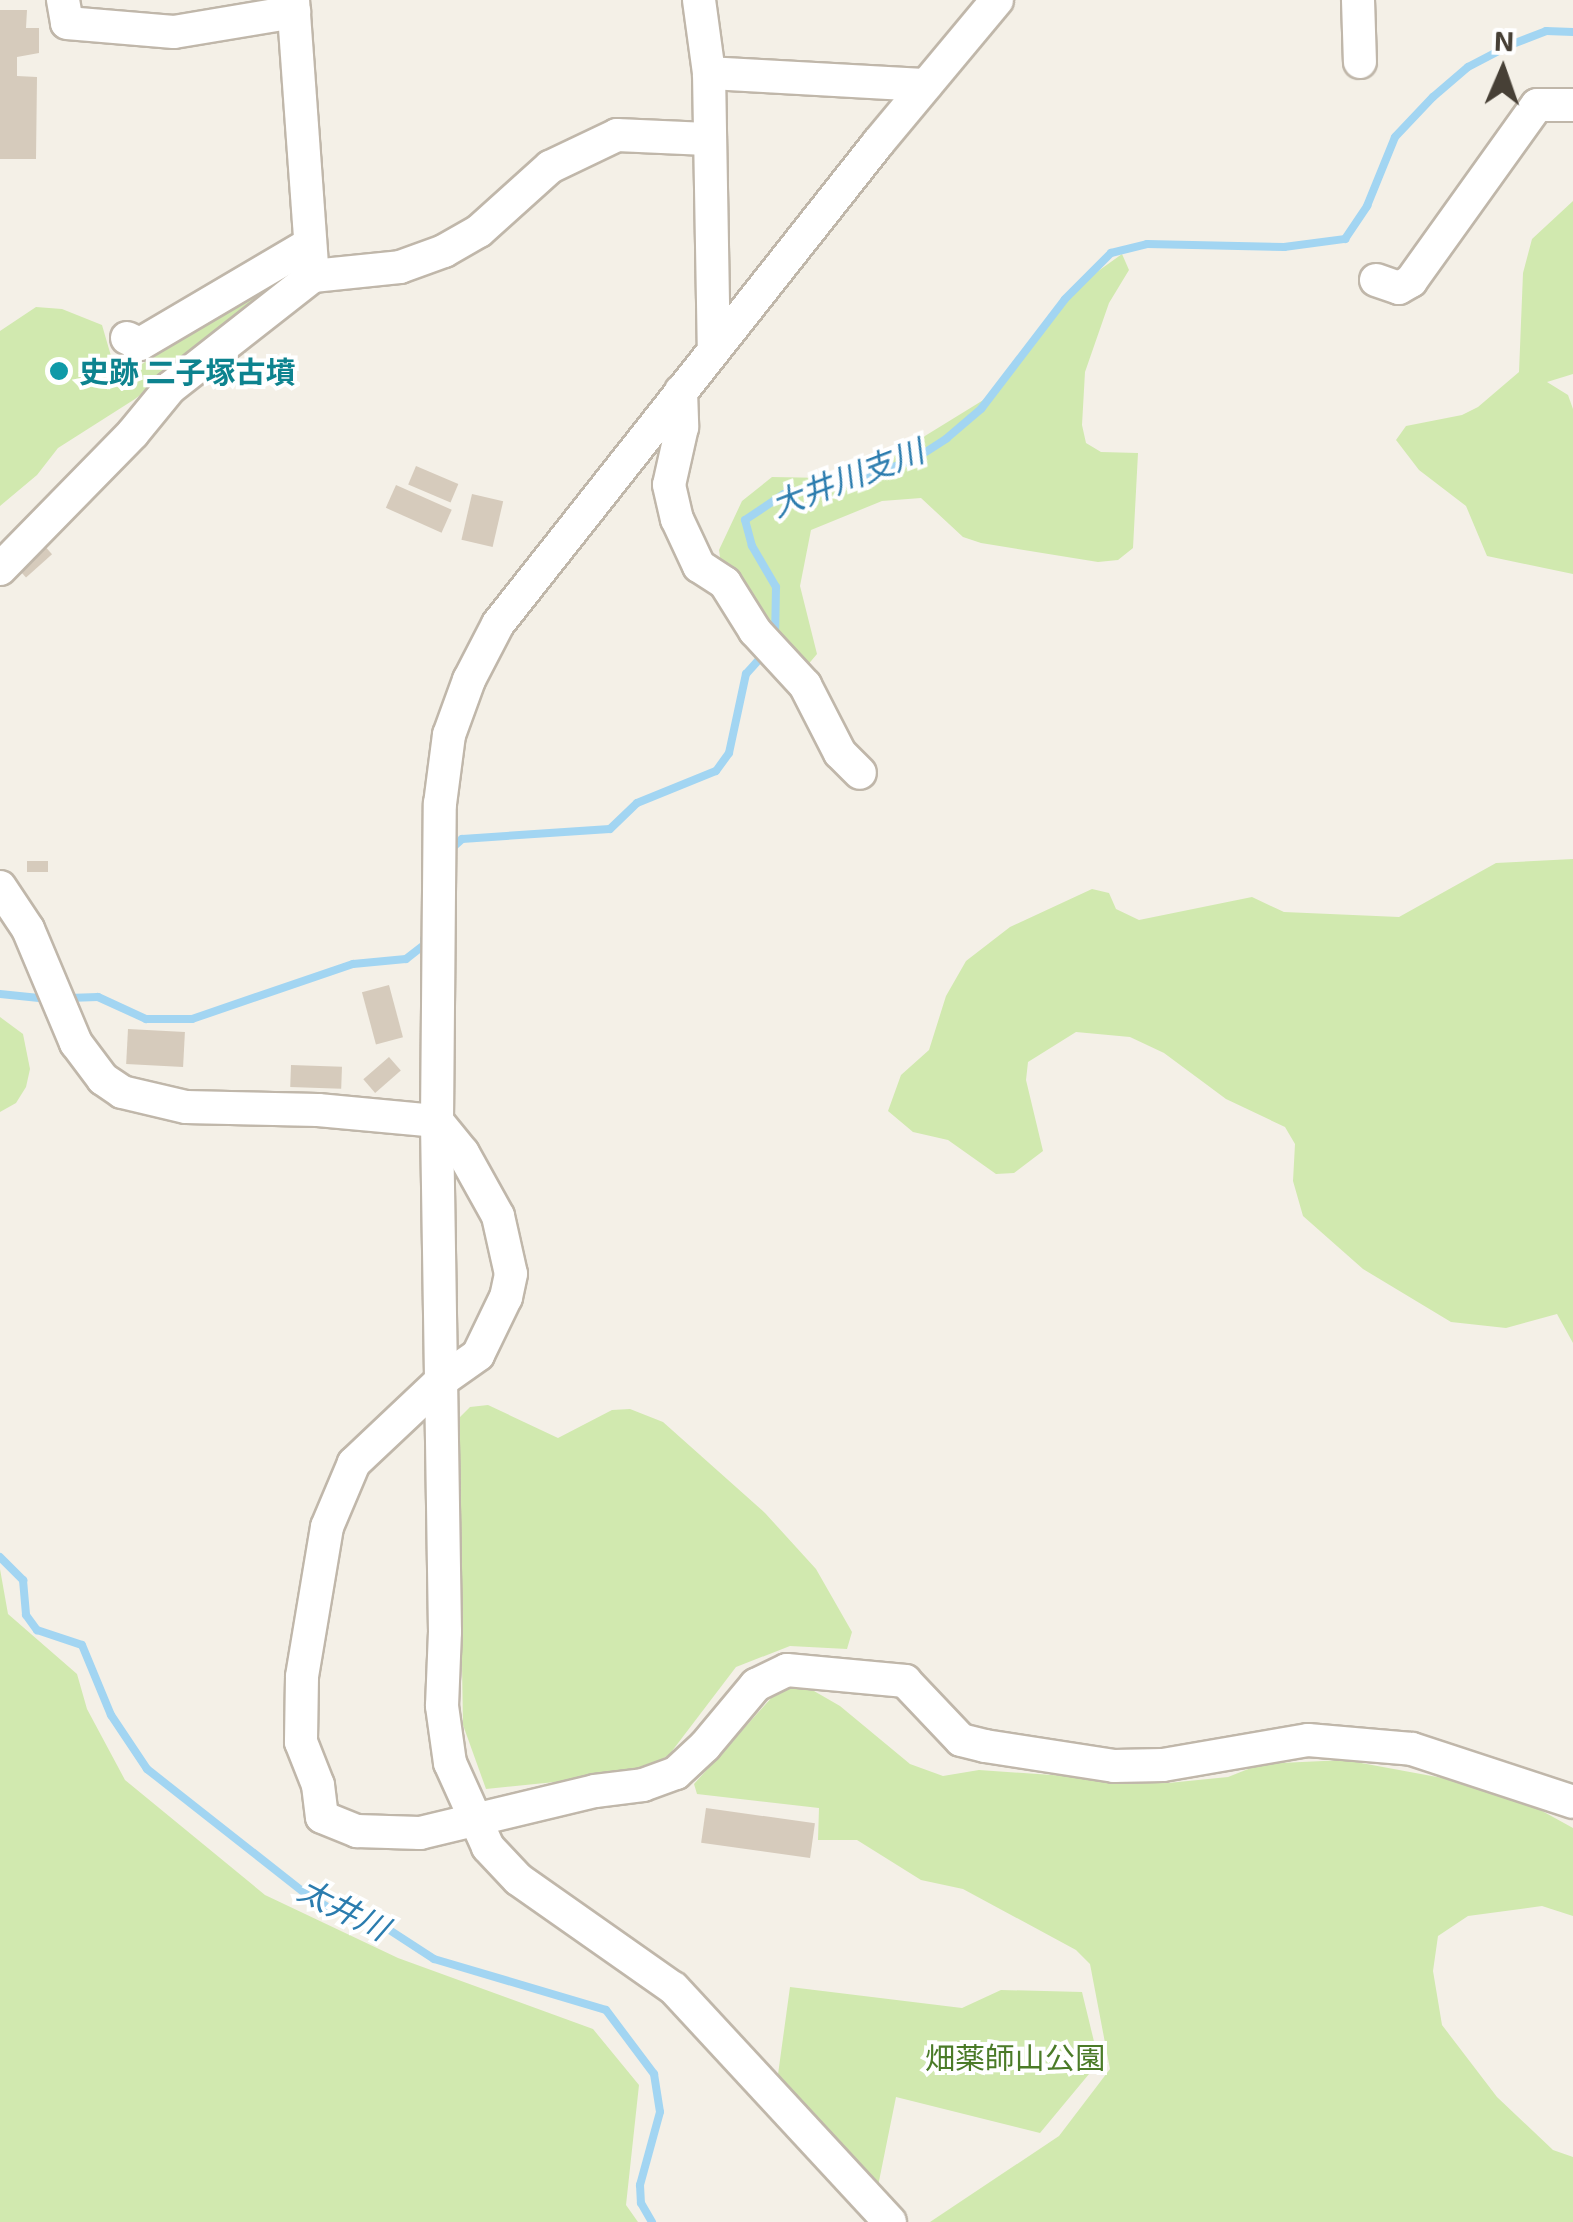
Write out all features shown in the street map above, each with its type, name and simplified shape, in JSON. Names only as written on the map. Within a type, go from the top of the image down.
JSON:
[{"type":"street","points":[[63,0],[67,23],[174,32],[294,6],[312,260]]},
{"type":"street","points":[[699,0],[709,73],[707,138],[714,349]]},
{"type":"street","points":[[890,2222],[673,1988],[518,1879],[488,1846],[471,1818],[450,1763],[442,1706],[446,1632],[437,1121],[440,804],[449,735],[498,624],[714,349],[997,0]]},
{"type":"street","points":[[1358,0],[1360,62]]},
{"type":"street","points":[[709,73],[926,85]]},
{"type":"street","points":[[1376,280],[1398,288],[1410,281],[1537,106],[1573,106]]},
{"type":"street","points":[[127,338],[140,344],[312,260],[400,267],[444,252],[479,231],[550,168],[617,136],[707,138]]},
{"type":"street","points":[[0,568],[132,434],[170,388],[312,260]]},
{"type":"street","points":[[681,391],[682,427],[669,485],[677,518],[699,566],[725,583],[755,630],[805,685],[840,754],[860,772]]},
{"type":"street","points":[[0,887],[28,929],[76,1043],[104,1079],[134,1096],[186,1106],[318,1110],[437,1121],[463,1153],[498,1216],[511,1274],[506,1297],[478,1355],[441,1381],[354,1463],[327,1527],[302,1676],[302,1742],[318,1785],[322,1817],[357,1831],[420,1833],[471,1818],[644,1785],[676,1773],[705,1746],[756,1685],[787,1670],[905,1681],[961,1740],[985,1746],[1114,1766],[1164,1765],[1308,1740],[1412,1749],[1573,1802]]},
{"type":"green space","points":[[1573,201],[1573,374],[1547,382],[1568,395],[1573,409],[1573,574],[1487,556],[1466,506],[1419,470],[1396,440],[1406,426],[1462,415],[1478,407],[1519,372],[1523,273],[1532,239]]},
{"type":"green space","points":[[1122,254],[1129,270],[1109,303],[1085,372],[1082,425],[1086,443],[1101,452],[1138,453],[1133,548],[1118,560],[1098,562],[981,543],[963,537],[921,498],[882,501],[811,530],[800,586],[817,654],[806,667],[724,586],[719,550],[742,501],[772,477],[827,478],[881,463],[998,391],[1062,297]]},
{"type":"green space","points":[[289,266],[289,280],[135,399],[58,448],[37,475],[0,506],[0,331],[36,307],[62,309],[102,325],[118,380]]},
{"type":"green space","points":[[1573,859],[1573,1343],[1557,1314],[1506,1328],[1451,1322],[1363,1269],[1303,1216],[1293,1181],[1295,1144],[1285,1127],[1226,1099],[1164,1053],[1130,1037],[1076,1032],[1028,1062],[1026,1080],[1043,1151],[1014,1173],[996,1174],[948,1140],[913,1132],[888,1111],[901,1075],[929,1050],[946,996],[966,961],[1010,927],[1092,889],[1109,893],[1116,909],[1139,920],[1252,897],[1284,912],[1399,917],[1496,863]]},
{"type":"green space","points":[[0,1017],[23,1034],[30,1069],[26,1087],[16,1103],[0,1112]]},
{"type":"green space","points":[[488,1405],[558,1438],[612,1410],[630,1409],[663,1422],[765,1513],[816,1569],[852,1632],[847,1649],[790,1646],[736,1667],[669,1755],[634,1774],[486,1789],[463,1725],[458,1419],[470,1407]]},
{"type":"green space","points":[[0,1569],[8,1614],[77,1674],[87,1709],[125,1780],[265,1895],[398,1958],[593,2029],[639,2085],[626,2205],[638,2222],[0,2222]]},
{"type":"green space","points":[[788,1686],[807,1687],[840,1706],[910,1764],[943,1776],[979,1770],[1168,1783],[1228,1777],[1261,1764],[1345,1760],[1502,1789],[1573,1828],[1573,1916],[1542,1906],[1468,1916],[1438,1936],[1433,1971],[1442,2025],[1497,2097],[1553,2150],[1573,2157],[1573,2222],[930,2222],[1059,2136],[1110,2069],[1090,1964],[1076,1950],[963,1889],[921,1880],[857,1840],[818,1840],[819,1808],[697,1794],[694,1784],[773,1696]]},
{"type":"green space","name":"畑薬師山公園","points":[[790,1987],[962,2008],[1001,1990],[1082,1992],[1099,2062],[1040,2133],[896,2097],[876,2196],[776,2089]]},
{"type":"building","points":[[0,10],[27,10],[26,28],[39,28],[39,53],[17,57],[17,76],[37,77],[36,159],[0,159]]},
{"type":"building","points":[[416,466],[458,484],[451,502],[408,484]]},
{"type":"building","points":[[396,485],[452,510],[442,533],[386,508]]},
{"type":"building","points":[[472,494],[503,501],[493,547],[461,540]]},
{"type":"building","points":[[42,543],[52,554],[26,578],[16,566]]},
{"type":"building","points":[[27,861],[48,861],[48,872],[27,872]]},
{"type":"building","points":[[389,985],[403,1037],[376,1044],[362,992]]},
{"type":"building","points":[[128,1029],[185,1032],[183,1067],[126,1064]]},
{"type":"building","points":[[389,1057],[401,1071],[375,1093],[363,1079]]},
{"type":"building","points":[[291,1065],[342,1067],[341,1089],[290,1087]]},
{"type":"building","points":[[706,1808],[815,1823],[810,1858],[701,1843]]},
{"type":"waterway","name":"大井川支川","points":[[775,639],[776,587],[752,546],[745,520],[784,494],[876,473],[915,459],[947,438],[981,409],[1065,299],[1111,253],[1147,244],[1284,247],[1345,239],[1367,206],[1395,137],[1433,97],[1468,67],[1510,45],[1546,31],[1573,32]]},
{"type":"waterway","name":"大井川支川","points":[[451,849],[462,839],[610,829],[637,803],[716,771],[729,753],[746,674],[764,654]]},
{"type":"waterway","name":"大井川支川","points":[[68,998],[98,997],[146,1019],[192,1019],[353,964],[406,959],[424,945],[424,939]]},
{"type":"waterway","name":"大井川支川","points":[[0,994],[49,999]]},
{"type":"waterway","name":"太井川","points":[[0,1557],[23,1580],[26,1615],[37,1630],[82,1645],[111,1715],[147,1769],[306,1894],[329,1908],[371,1918],[434,1959],[606,2010],[654,2074],[660,2112],[640,2185],[641,2203],[652,2222]]},
{"type":"place","name":"史跡 二子塚古墳","points":[[59,371]]}]
